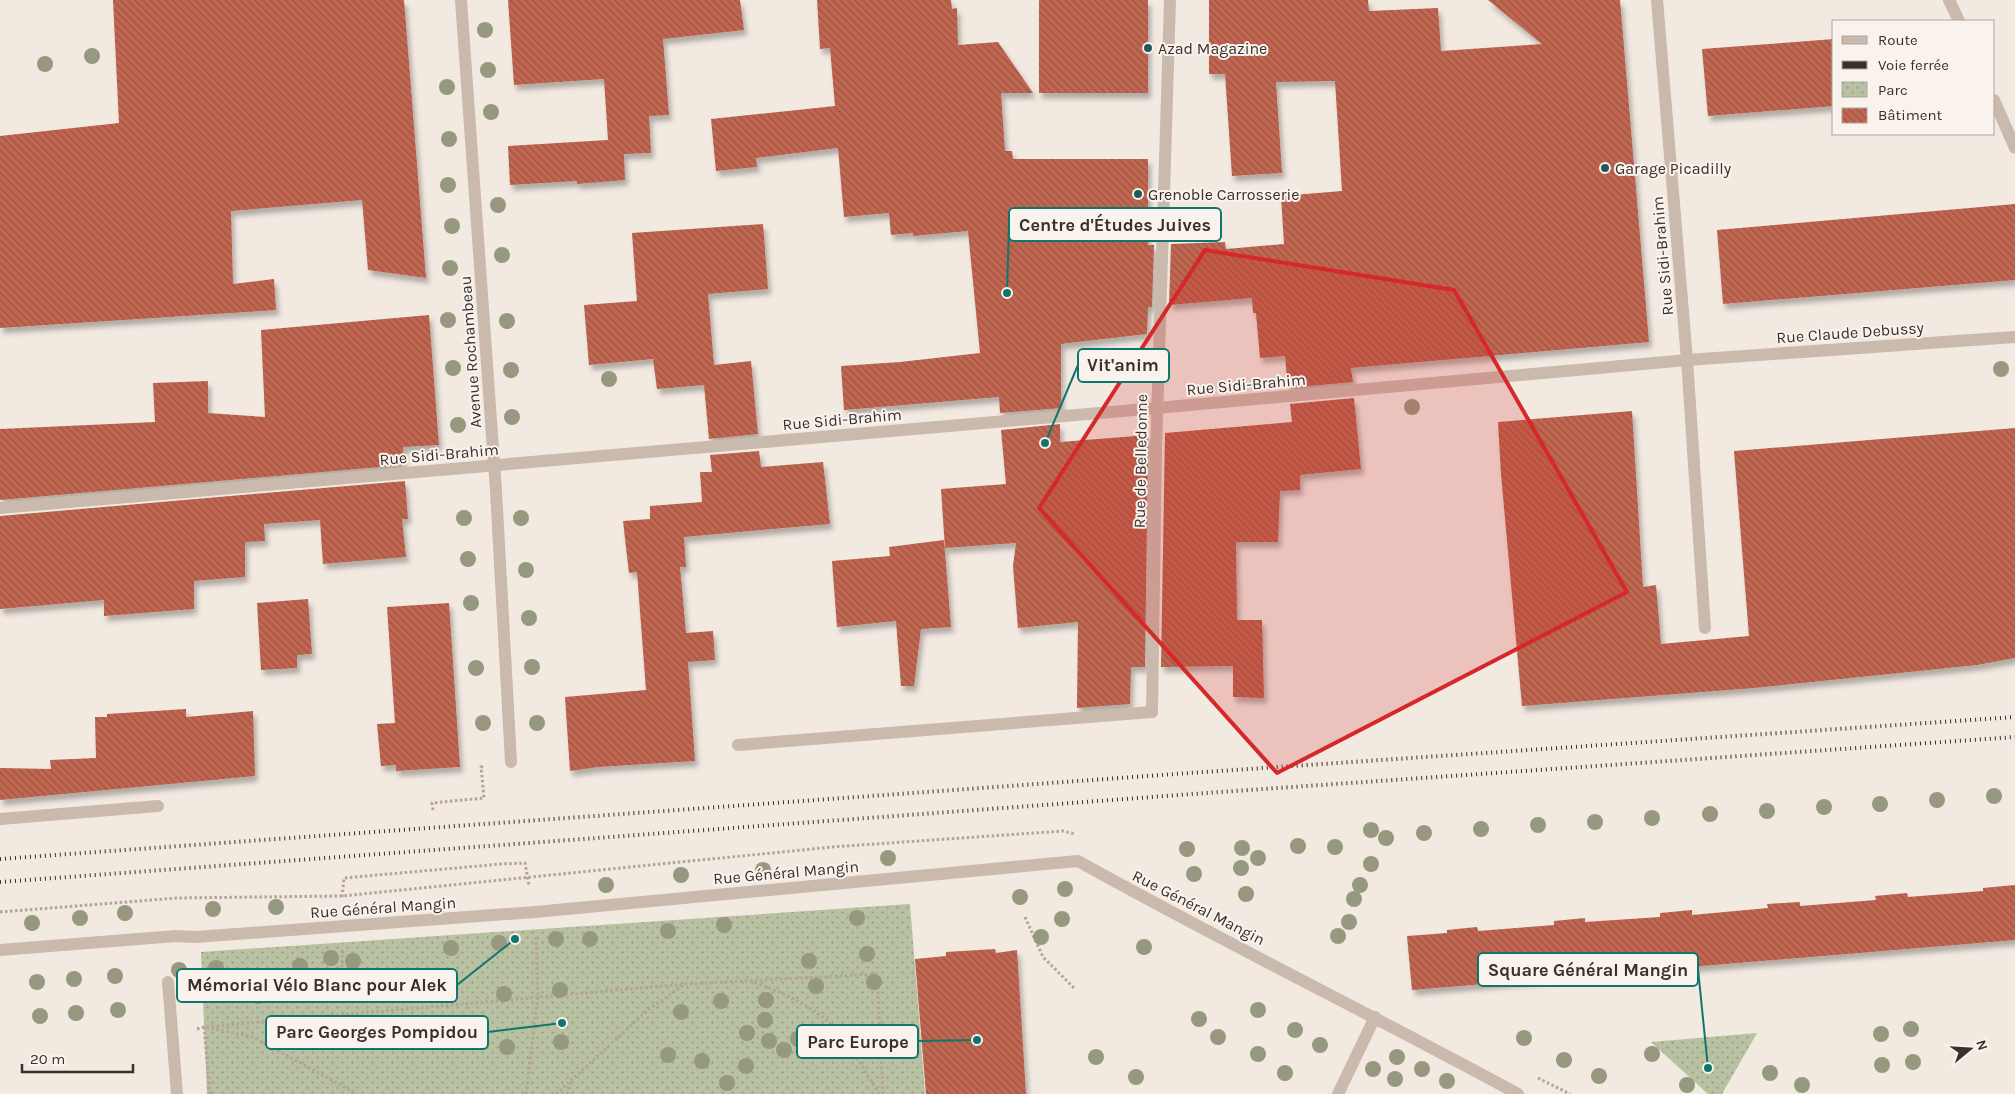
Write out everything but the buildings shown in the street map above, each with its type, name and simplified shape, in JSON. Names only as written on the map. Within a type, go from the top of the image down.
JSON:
[{"type":"street","name":"Avenue Rochambeau","points":[[461,0],[494,466],[511,762]]},
{"type":"street","name":"Rue de Belledonne","points":[[738,745],[1152,712],[1157,408],[1170,0]]},
{"type":"street","name":"Rue Sidi-Brahim","points":[[1657,0],[1688,360],[1705,628]]},
{"type":"street","points":[[1950,0],[1959,20]]},
{"type":"street","points":[[1995,102],[2015,148]]},
{"type":"street","name":"Rue Claude Debussy","points":[[1688,360],[2015,337]]},
{"type":"street","name":"Rue Sidi-Brahim","points":[[0,508],[1688,360]]},
{"type":"street","points":[[0,819],[158,806]]},
{"type":"street","name":"Rue Général Mangin","points":[[0,950],[176,936],[206,937],[535,912],[1078,861],[1518,1094]]},
{"type":"street","points":[[168,982],[177,1094]]},
{"type":"street","points":[[1338,1094],[1375,1017]]},
{"type":"path","points":[[432,810],[432,803],[484,798],[482,782]]},
{"type":"path","name":"Rue Général Mangin","points":[[0,912],[178,898],[342,896],[527,879],[831,847],[1063,831],[1079,835]]},
{"type":"path","points":[[344,878],[525,863],[535,912],[538,996],[526,1094]]},
{"type":"path","points":[[438,864],[438,869]]},
{"type":"path","points":[[1026,917],[1043,957],[1075,989]]},
{"type":"path","points":[[172,1034],[204,1028],[538,996],[686,984],[877,974],[881,1094]]},
{"type":"path","points":[[749,980],[803,1003],[829,1022],[852,1050],[881,1094]]},
{"type":"path","points":[[556,1094],[648,1010],[686,984]]},
{"type":"path","points":[[204,1028],[210,1094]]},
{"type":"path","points":[[204,1028],[253,1037],[357,1094]]},
{"type":"path","points":[[567,1094],[573,1077]]},
{"type":"highlighted area","points":[[1205,250],[1454,290],[1627,592],[1277,773],[1039,508]]},
{"type":"green space","points":[[910,904],[925,1094],[207,1094],[201,952]]},
{"type":"green space","points":[[1757,1033],[1722,1094],[1708,1094],[1651,1042]]},
{"type":"railway","points":[[0,859],[1175,774],[2015,717]]},
{"type":"railway","points":[[0,882],[1220,792],[2015,737]]},
{"type":"place","name":"Azad Magazine","points":[[1148,48]]},
{"type":"place","name":"Garage Picadilly","points":[[1605,168]]},
{"type":"place","name":"Grenoble Carrosserie","points":[[1138,194]]},
{"type":"place","name":"Centre d'Études Juives","points":[[1007,293]]},
{"type":"place","name":"Vit'anim","points":[[1045,443]]},
{"type":"place","name":"Mémorial Vélo Blanc pour Alek","points":[[515,939]]},
{"type":"place","name":"Parc Georges Pompidou","points":[[562,1023]]},
{"type":"place","name":"Parc Europe","points":[[977,1040]]},
{"type":"place","name":"Square Général Mangin","points":[[1708,1068]]}]
